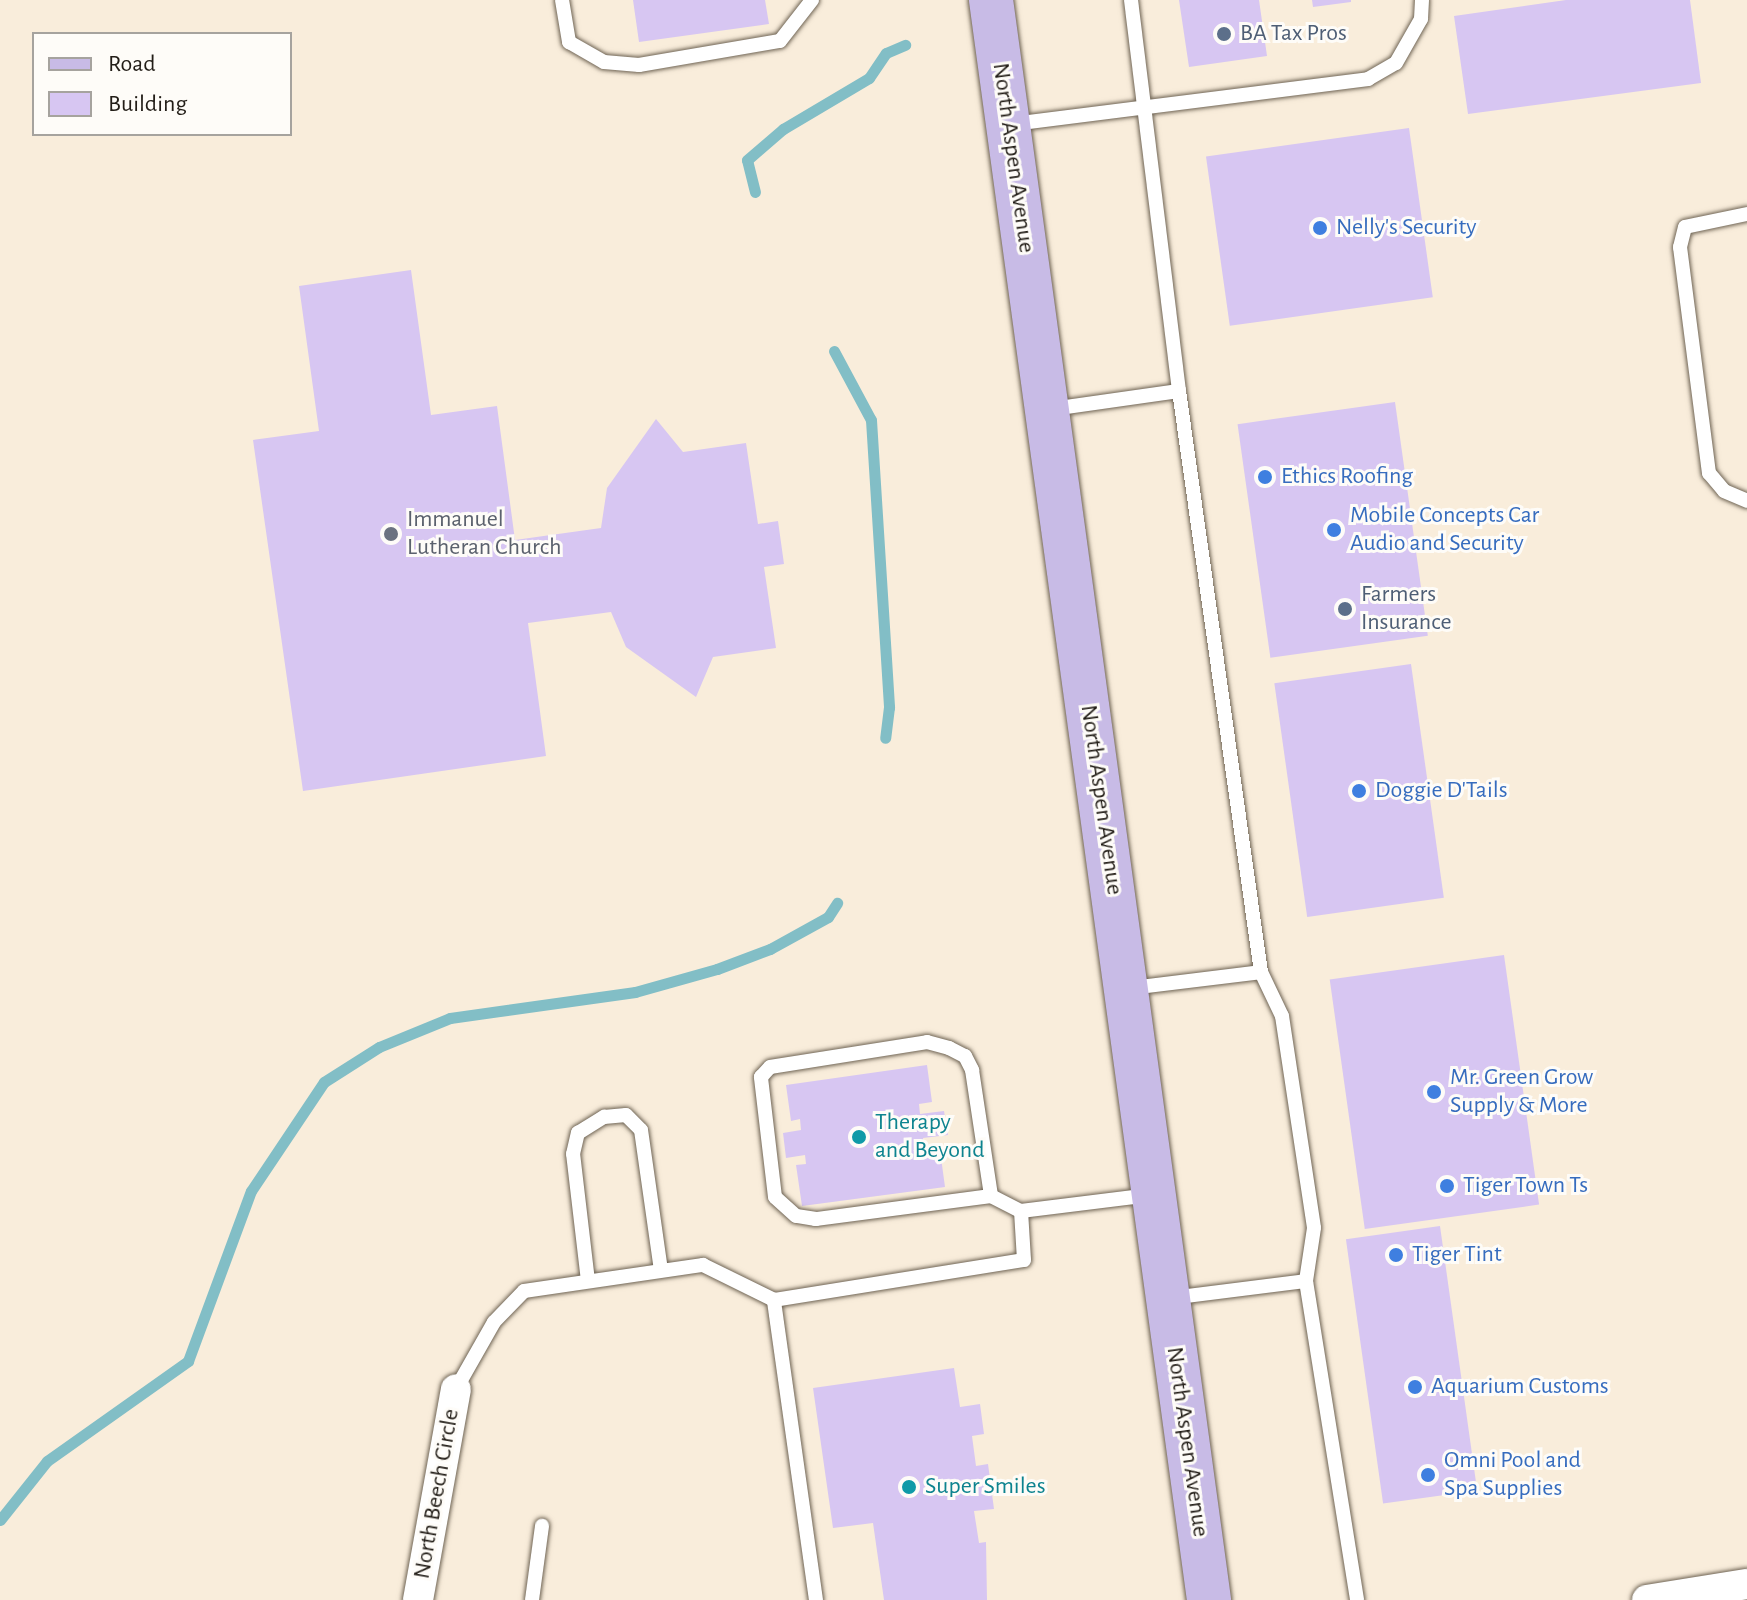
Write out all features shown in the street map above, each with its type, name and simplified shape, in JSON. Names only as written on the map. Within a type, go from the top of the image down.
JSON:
[{"type":"main road","name":"North Aspen Avenue","points":[[991,0],[1209,1600]]},
{"type":"street","name":"North Beech Circle","points":[[418,1600],[456,1389]]},
{"type":"street","points":[[1647,1600],[1747,1584]]},
{"type":"lane","points":[[562,0],[569,42],[604,62],[639,65],[780,41],[812,0]]},
{"type":"lane","points":[[1131,0],[1179,391],[1261,972],[1282,1016],[1314,1228],[1306,1281],[1357,1600]]},
{"type":"lane","points":[[1008,124],[1368,79],[1396,63],[1421,19],[1422,0]]},
{"type":"lane","points":[[1747,214],[1685,227],[1680,247],[1709,473],[1724,491],[1747,501]]},
{"type":"lane","points":[[1047,410],[1179,391]]},
{"type":"lane","points":[[1126,989],[1261,972]]},
{"type":"lane","points":[[991,1196],[972,1070],[965,1056],[949,1048],[912,1044],[770,1067],[761,1077],[775,1197],[796,1216],[816,1219],[991,1196],[1021,1211],[1154,1194]]},
{"type":"lane","points":[[588,1281],[573,1154],[578,1133],[604,1117],[626,1115],[641,1130],[661,1270]]},
{"type":"lane","points":[[456,1389],[494,1322],[524,1291],[703,1265],[719,1269],[774,1300],[1024,1260],[1021,1211]]},
{"type":"lane","points":[[1168,1298],[1306,1281]]},
{"type":"lane","points":[[774,1300],[816,1600]]},
{"type":"lane","points":[[532,1600],[542,1526]]},
{"type":"building","points":[[633,0],[765,0],[769,24],[639,42]]},
{"type":"building","name":"BA Tax Pros","points":[[1179,0],[1259,0],[1267,56],[1189,67]]},
{"type":"building","points":[[1312,0],[1351,0],[1351,2],[1313,7]]},
{"type":"building","points":[[1566,0],[1690,0],[1701,83],[1468,114],[1454,16]]},
{"type":"building","name":"Nelly's Security","points":[[1409,128],[1433,297],[1230,326],[1206,157]]},
{"type":"building","name":"Immanuel Lutheran Church","points":[[411,270],[431,415],[497,406],[515,540],[601,528],[607,488],[656,419],[683,452],[746,443],[758,524],[778,521],[784,564],[764,567],[776,648],[713,657],[696,697],[626,647],[611,612],[528,623],[546,756],[303,791],[253,440],[319,431],[299,286]]},
{"type":"building","points":[[1395,402],[1428,636],[1270,658],[1238,424]]},
{"type":"building","name":"Doggie D'Tails","points":[[1411,664],[1444,898],[1307,917],[1274,683]]},
{"type":"building","points":[[1504,955],[1539,1205],[1365,1229],[1330,979]]},
{"type":"building","name":"Therapy and Beyond","points":[[927,1065],[932,1102],[919,1104],[920,1114],[944,1111],[948,1135],[923,1138],[925,1152],[940,1150],[945,1187],[802,1206],[796,1165],[806,1164],[805,1155],[786,1158],[783,1133],[801,1130],[800,1119],[791,1121],[786,1085]]},
{"type":"building","points":[[1440,1226],[1477,1490],[1383,1504],[1346,1239]]},
{"type":"building","name":"Super Smiles","points":[[954,1368],[960,1407],[980,1404],[984,1434],[972,1436],[976,1466],[988,1464],[994,1509],[974,1511],[979,1543],[986,1542],[987,1600],[884,1600],[873,1523],[833,1528],[813,1388]]},
{"type":"waterway","points":[[755,192],[747,160],[783,129],[869,78],[886,53],[905,45]]},
{"type":"waterway","points":[[834,351],[871,420],[889,707],[885,738]]},
{"type":"waterway","points":[[0,1520],[47,1461],[188,1361],[251,1191],[324,1082],[379,1047],[450,1018],[635,992],[717,969],[770,949],[828,917],[837,903]]},
{"type":"place","name":"BA Tax Pros","points":[[1224,34]]},
{"type":"place","name":"Nelly's Security","points":[[1320,228]]},
{"type":"place","name":"Ethics Roofing","points":[[1265,477]]},
{"type":"place","name":"Mobile Concepts Car Audio and Security","points":[[1334,530]]},
{"type":"place","name":"Immanuel Lutheran Church","points":[[391,534]]},
{"type":"place","name":"Farmers Insurance","points":[[1345,609]]},
{"type":"place","name":"Doggie D'Tails","points":[[1359,791]]},
{"type":"place","name":"Mr. Green Grow Supply & More","points":[[1434,1092]]},
{"type":"place","name":"Therapy and Beyond","points":[[859,1137]]},
{"type":"place","name":"Tiger Town Ts","points":[[1447,1186]]},
{"type":"place","name":"Tiger Tint","points":[[1396,1255]]},
{"type":"place","name":"Aquarium Customs","points":[[1415,1387]]},
{"type":"place","name":"Omni Pool and Spa Supplies","points":[[1428,1475]]},
{"type":"place","name":"Super Smiles","points":[[909,1487]]}]
